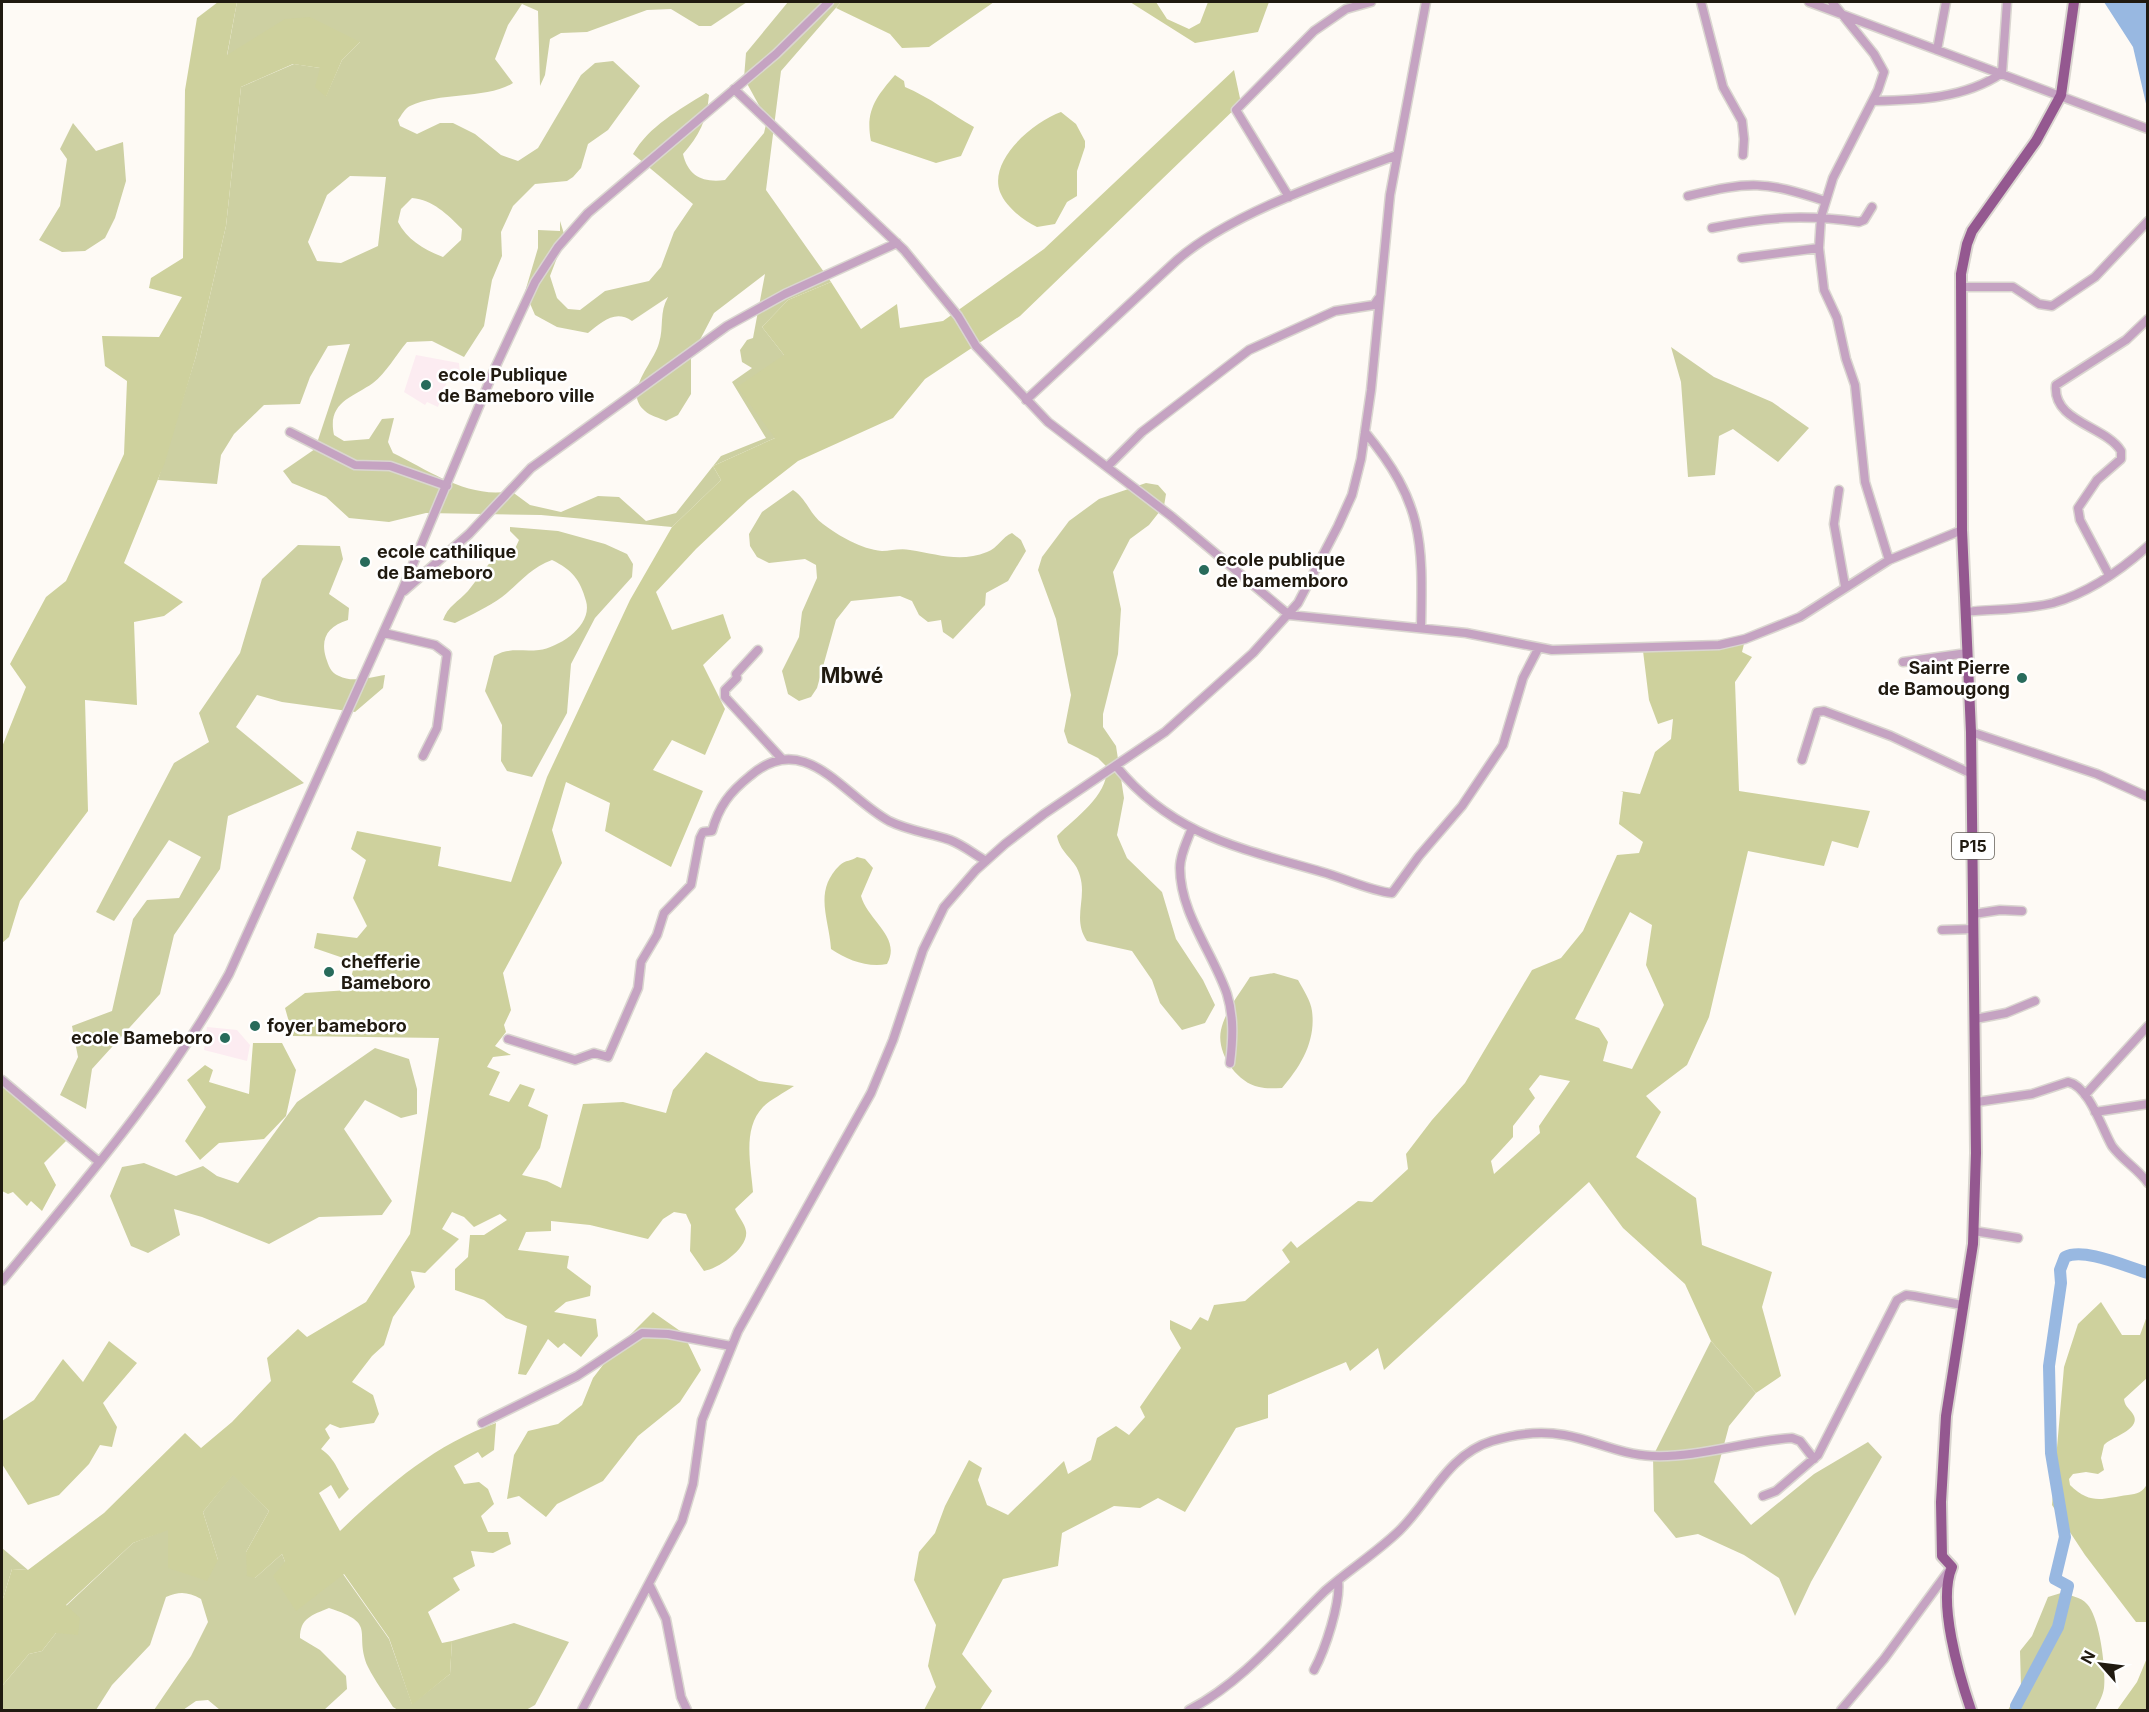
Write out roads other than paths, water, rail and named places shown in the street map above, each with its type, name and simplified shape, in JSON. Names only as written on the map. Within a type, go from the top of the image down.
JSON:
[{"type":"main road","name":"P15","points":[[1952,1567],[1942,1556],[1942,1483],[1947,1407],[1974,1231],[1977,1102],[1971,732],[1962,530],[1960,287],[1965,251],[1972,231],[2040,135],[2061,95],[2074,2]]},
{"type":"main road","points":[[1952,1567],[1945,1582],[1947,1600],[1956,1656],[1971,1710]]},
{"type":"street","points":[[2,1281],[98,1161],[180,1052],[230,974],[402,593],[527,298],[558,247],[600,203],[734,89],[829,2]]},
{"type":"street","points":[[1289,197],[1236,110],[1308,37],[1346,9],[1371,2]]},
{"type":"street","points":[[582,1710],[685,1513],[693,1484],[702,1420],[731,1346],[746,1314],[791,1239],[836,1152],[876,1083],[923,950],[936,921],[955,893],[986,861],[1044,814],[1182,718],[1259,647],[1289,615],[1308,585],[1348,505],[1358,474],[1365,432],[1378,299],[1397,155],[1426,2]]},
{"type":"street","points":[[1701,2],[1723,87],[1742,121],[1743,155]]},
{"type":"street","points":[[1809,2],[1841,12],[2148,129]]},
{"type":"street","points":[[1832,2],[1874,54],[1883,69],[1882,81],[1838,167],[1825,201],[1821,217],[1819,248],[1823,284],[1837,318],[1846,359],[1855,385],[1865,482],[1889,560]]},
{"type":"street","points":[[1937,50],[1946,2]]},
{"type":"street","points":[[2002,73],[2007,2]]},
{"type":"street","points":[[1873,101],[1901,100],[1966,91],[1986,84],[2002,73]]},
{"type":"street","points":[[734,89],[897,243],[958,316],[976,346],[1057,430],[1171,516],[1289,615],[1422,627],[1466,633],[1539,649],[1580,652],[1719,645],[1745,639],[1800,617],[1845,586],[1889,560],[1962,530]]},
{"type":"street","points":[[1026,400],[1182,255],[1218,232],[1289,197],[1397,155]]},
{"type":"street","points":[[1688,196],[1729,186],[1753,184],[1774,185],[1825,201]]},
{"type":"street","points":[[1712,228],[1760,218],[1821,217],[1861,222],[1872,207]]},
{"type":"street","points":[[1960,287],[2013,287],[2039,304],[2052,306],[2095,277],[2148,220]]},
{"type":"street","points":[[402,593],[469,534],[531,468],[727,326],[785,294],[897,243]]},
{"type":"street","points":[[1742,258],[1819,248]]},
{"type":"street","points":[[1107,467],[1142,432],[1243,354],[1335,311],[1374,305],[1378,299]]},
{"type":"street","points":[[2109,575],[2080,520],[2078,508],[2097,480],[2121,459],[2121,451],[2103,433],[2067,412],[2058,398],[2056,385],[2126,340],[2148,319]]},
{"type":"street","points":[[290,432],[355,465],[390,466],[447,486]]},
{"type":"street","points":[[1365,432],[1393,467],[1412,508],[1422,559],[1422,627]]},
{"type":"street","points":[[1839,490],[1834,524],[1845,586]]},
{"type":"street","points":[[1966,612],[2055,602],[2109,575],[2148,546]]},
{"type":"street","points":[[384,633],[435,645],[447,654],[437,728],[423,756]]},
{"type":"street","points":[[1116,766],[1143,796],[1192,828],[1229,846],[1392,893],[1419,856],[1465,802],[1503,745],[1523,678],[1539,649]]},
{"type":"street","points":[[758,650],[739,669],[736,674],[737,678],[725,690],[725,697],[781,758]]},
{"type":"street","points":[[1903,662],[1967,653]]},
{"type":"street","points":[[1803,760],[1813,718],[1817,712],[1824,711],[1891,736],[1972,774]]},
{"type":"street","points":[[1971,732],[2097,774],[2148,797]]},
{"type":"street","points":[[508,1039],[575,1060],[594,1053],[608,1057],[638,988],[641,962],[657,935],[664,913],[691,885],[703,832],[712,831],[717,814],[729,793],[755,771],[781,758],[799,759],[810,764],[883,818],[904,828],[950,840],[986,861]]},
{"type":"street","points":[[1192,828],[1181,861],[1181,877],[1199,937],[1222,982],[1231,1009],[1233,1039],[1230,1063]]},
{"type":"street","points":[[1974,914],[2000,910],[2022,911]]},
{"type":"street","points":[[1942,930],[1974,929]]},
{"type":"street","points":[[1975,1019],[2006,1013],[2035,1001]]},
{"type":"street","points":[[2085,1095],[2148,1026]]},
{"type":"street","points":[[2,1080],[98,1161]]},
{"type":"street","points":[[1977,1102],[2032,1094],[2068,1082],[2074,1083],[2085,1095],[2113,1147],[2148,1184]]},
{"type":"street","points":[[2095,1112],[2148,1104]]},
{"type":"street","points":[[1974,1231],[2018,1239]]},
{"type":"street","points":[[1763,1496],[1776,1491],[1815,1459],[1897,1300],[1906,1295],[1962,1305]]},
{"type":"street","points":[[482,1423],[577,1376],[642,1333],[668,1334],[731,1346]]},
{"type":"street","points":[[1189,1710],[1252,1665],[1338,1581],[1400,1530],[1463,1454],[1492,1441],[1526,1435],[1565,1435],[1627,1454],[1653,1456],[1729,1449],[1792,1438],[1800,1441],[1815,1459]]},
{"type":"street","points":[[1841,1710],[1884,1659],[1952,1567]]},
{"type":"street","points":[[1314,1670],[1325,1645],[1338,1596],[1338,1581]]},
{"type":"street","points":[[649,1584],[666,1619],[681,1697],[687,1710]]},
{"type":"water","points":[[2104,2],[2147,2],[2147,108],[2133,47]]},
{"type":"waterway","points":[[2016,1706],[2058,1627],[2068,1586],[2055,1579],[2065,1537],[2051,1453],[2049,1366],[2061,1283],[2060,1270],[2065,1257],[2083,1254],[2148,1273]]},
{"type":"place","name":"ecole Publique de Bameboro ville","points":[[426,385]]},
{"type":"place","name":"ecole cathilique de Bameboro","points":[[365,562]]},
{"type":"place","name":"ecole publique de bamemboro","points":[[1204,570]]},
{"type":"place","name":"Saint Pierre de Bamougong","points":[[2022,678]]},
{"type":"place","name":"chefferie Bameboro","points":[[329,972]]},
{"type":"place","name":"foyer bameboro","points":[[255,1026]]},
{"type":"place","name":"ecole Bameboro","points":[[225,1038]]},
{"type":"district","name":"Mbwé","points":[[852,676]]}]
